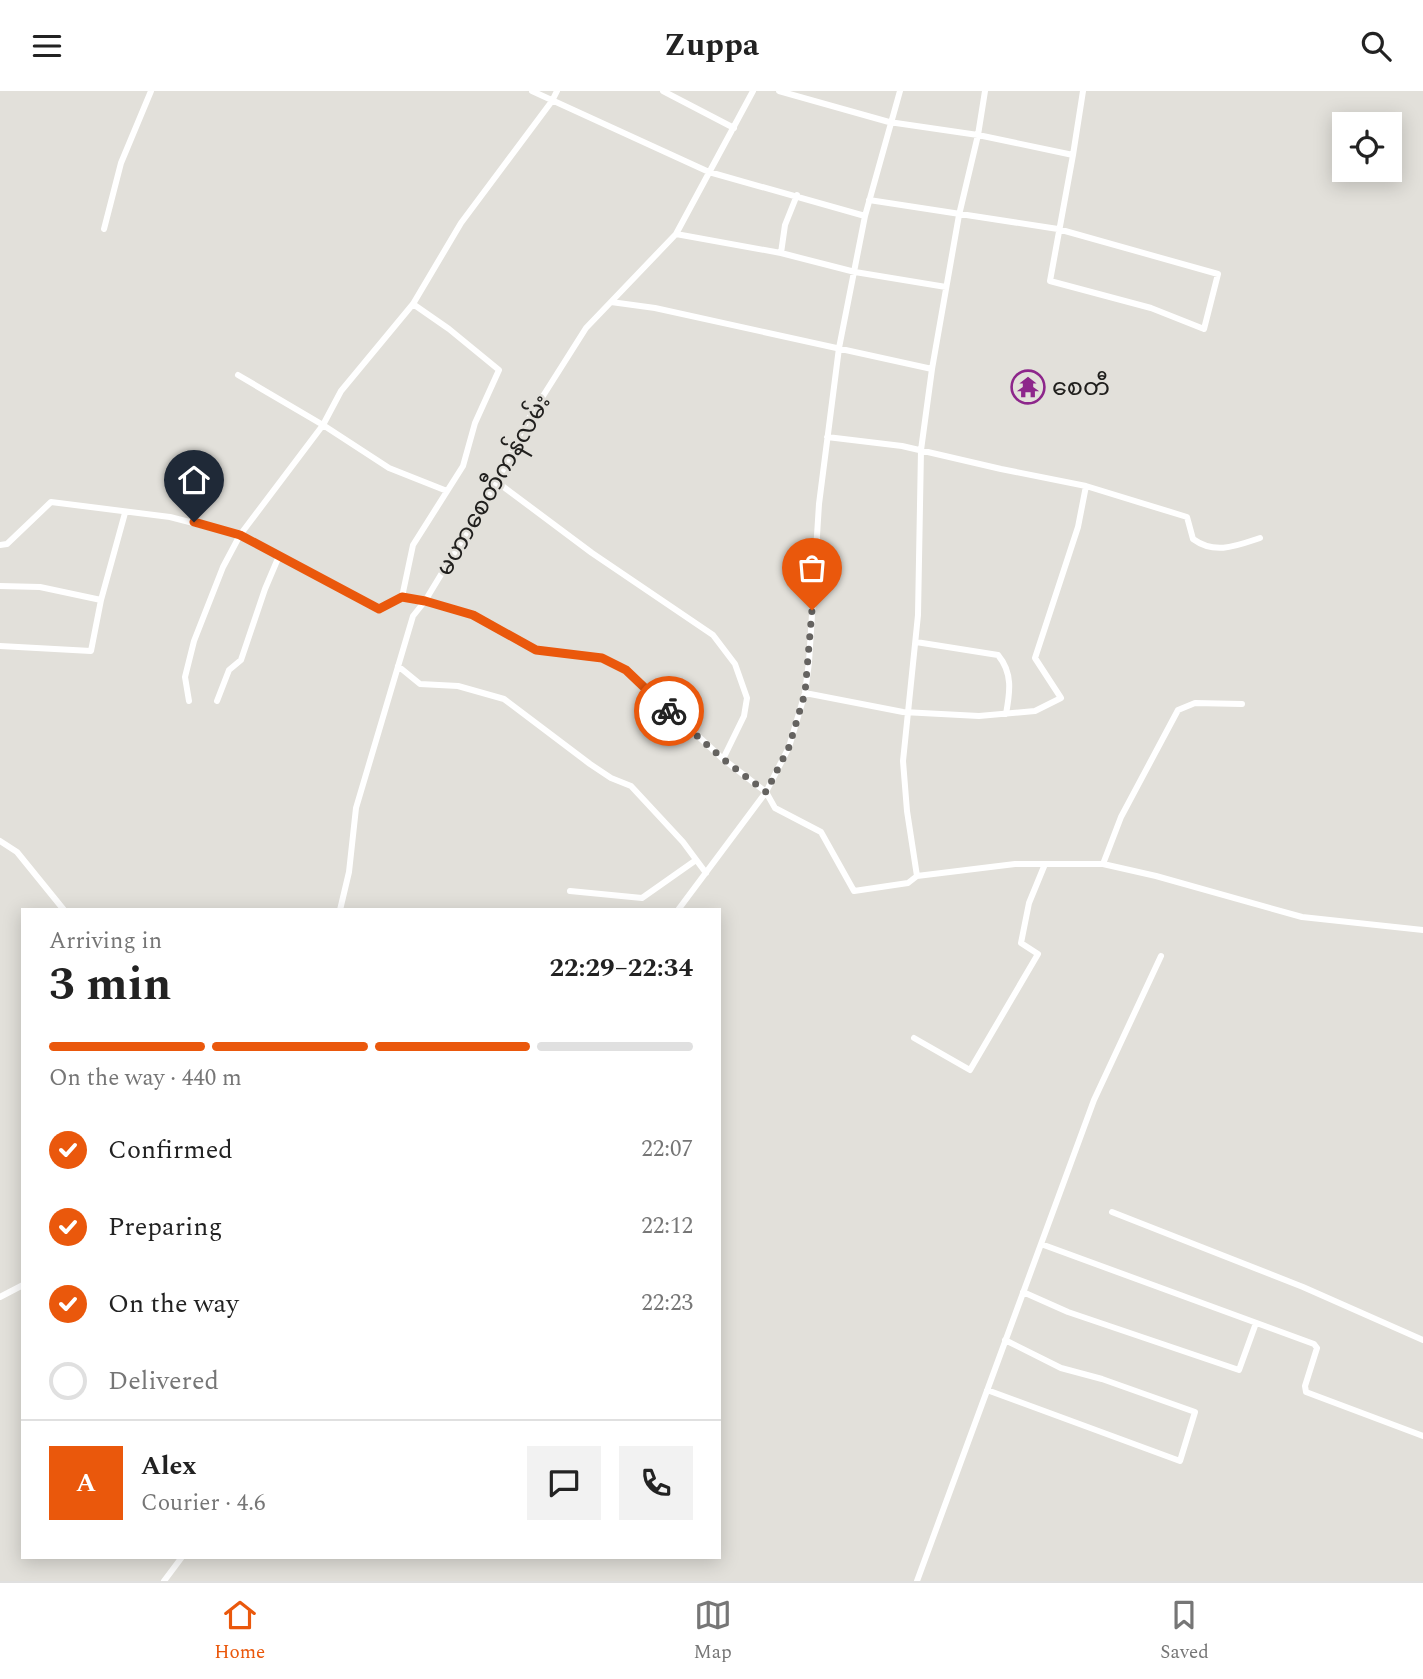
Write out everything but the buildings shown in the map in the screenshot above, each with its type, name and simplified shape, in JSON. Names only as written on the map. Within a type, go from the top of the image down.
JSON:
[{"type":"street","points":[[104,229],[121,163],[151,91]]},
{"type":"street","points":[[532,91],[709,171],[865,216]]},
{"type":"street","points":[[189,701],[185,677],[194,641],[223,567],[240,535],[323,425],[341,391],[412,304],[461,223],[557,91]]},
{"type":"street","points":[[663,91],[734,128]]},
{"type":"street","points":[[680,99],[684,91]]},
{"type":"street","name":"မဟာစေတီကန်လမ်း","points":[[0,545],[7,544],[51,502],[170,517],[240,535],[379,609],[402,597],[425,601],[497,482],[524,426],[586,328],[676,234],[753,91]]},
{"type":"street","points":[[779,91],[890,122],[978,135],[1073,155]]},
{"type":"street","points":[[680,908],[766,792],[789,747],[805,693],[818,504],[839,348],[865,216],[900,91]]},
{"type":"street","points":[[917,876],[903,761],[916,642],[920,450],[946,286],[985,91]]},
{"type":"street","points":[[869,200],[1058,229],[1218,274],[1203,329],[1151,308],[1050,281],[1058,229],[1073,155],[1083,91]]},
{"type":"street","points":[[781,253],[785,225],[797,195]]},
{"type":"street","points":[[676,234],[781,253],[855,272],[946,286]]},
{"type":"street","points":[[611,302],[655,308],[932,369]]},
{"type":"street","points":[[402,597],[413,545],[463,466],[475,423],[499,370],[449,329],[412,304]]},
{"type":"street","points":[[238,375],[389,468],[447,491]]},
{"type":"street","points":[[827,437],[902,446],[1086,486],[1187,517],[1193,539],[1205,547],[1228,549],[1260,538]]},
{"type":"street","points":[[497,482],[593,553],[713,635],[735,664],[747,698],[744,716],[723,759]]},
{"type":"street","points":[[805,693],[903,712],[979,716],[1035,711],[1061,698],[1035,658],[1078,527],[1086,486]]},
{"type":"street","points":[[0,646],[91,651],[101,600],[125,513]]},
{"type":"street","points":[[217,701],[229,670],[241,660],[279,556]]},
{"type":"street","points":[[0,586],[40,587],[101,600]]},
{"type":"street","points":[[340,908],[349,871],[356,808],[413,616],[425,601],[473,615],[536,650],[602,658],[626,670],[723,759],[766,792],[775,808],[821,832],[854,891],[908,883],[917,876],[1016,864],[1103,864],[1156,876],[1301,917],[1423,930]]},
{"type":"street","points":[[916,642],[998,655],[1008,667],[1010,691],[1006,714]]},
{"type":"street","points":[[398,666],[419,684],[458,686],[504,699],[590,764],[611,778],[631,786],[706,873]]},
{"type":"street","points":[[1103,864],[1121,817],[1178,710],[1195,703],[1242,704]]},
{"type":"street","points":[[0,841],[16,852],[62,908]]},
{"type":"street","points":[[570,891],[642,898],[696,860]]},
{"type":"street","points":[[914,1038],[970,1070],[1038,954],[1021,943],[1029,903],[1045,864]]},
{"type":"street","points":[[918,1581],[1094,1100],[1161,956]]},
{"type":"street","points":[[1112,1212],[1294,1284],[1423,1340]]},
{"type":"street","points":[[1041,1244],[1175,1291],[1317,1346],[1305,1387],[1310,1395],[1423,1436]]},
{"type":"street","points":[[0,1297],[21,1286]]},
{"type":"street","points":[[1023,1292],[1068,1312],[1239,1370],[1256,1323]]},
{"type":"street","points":[[987,1389],[1180,1461],[1195,1412],[1102,1379],[1061,1369],[1005,1340]]},
{"type":"street","points":[[164,1581],[180,1559]]},
{"type":"way so far","points":[[669,711],[723,759],[766,792],[789,747],[805,693],[812,610]]},
{"type":"place","name":"စေတီ","points":[[1028,387]]},
{"type":"route","points":[[194,522],[240,535],[379,609],[402,597],[425,601],[473,615],[536,650],[602,658],[626,670],[669,711]]}]
